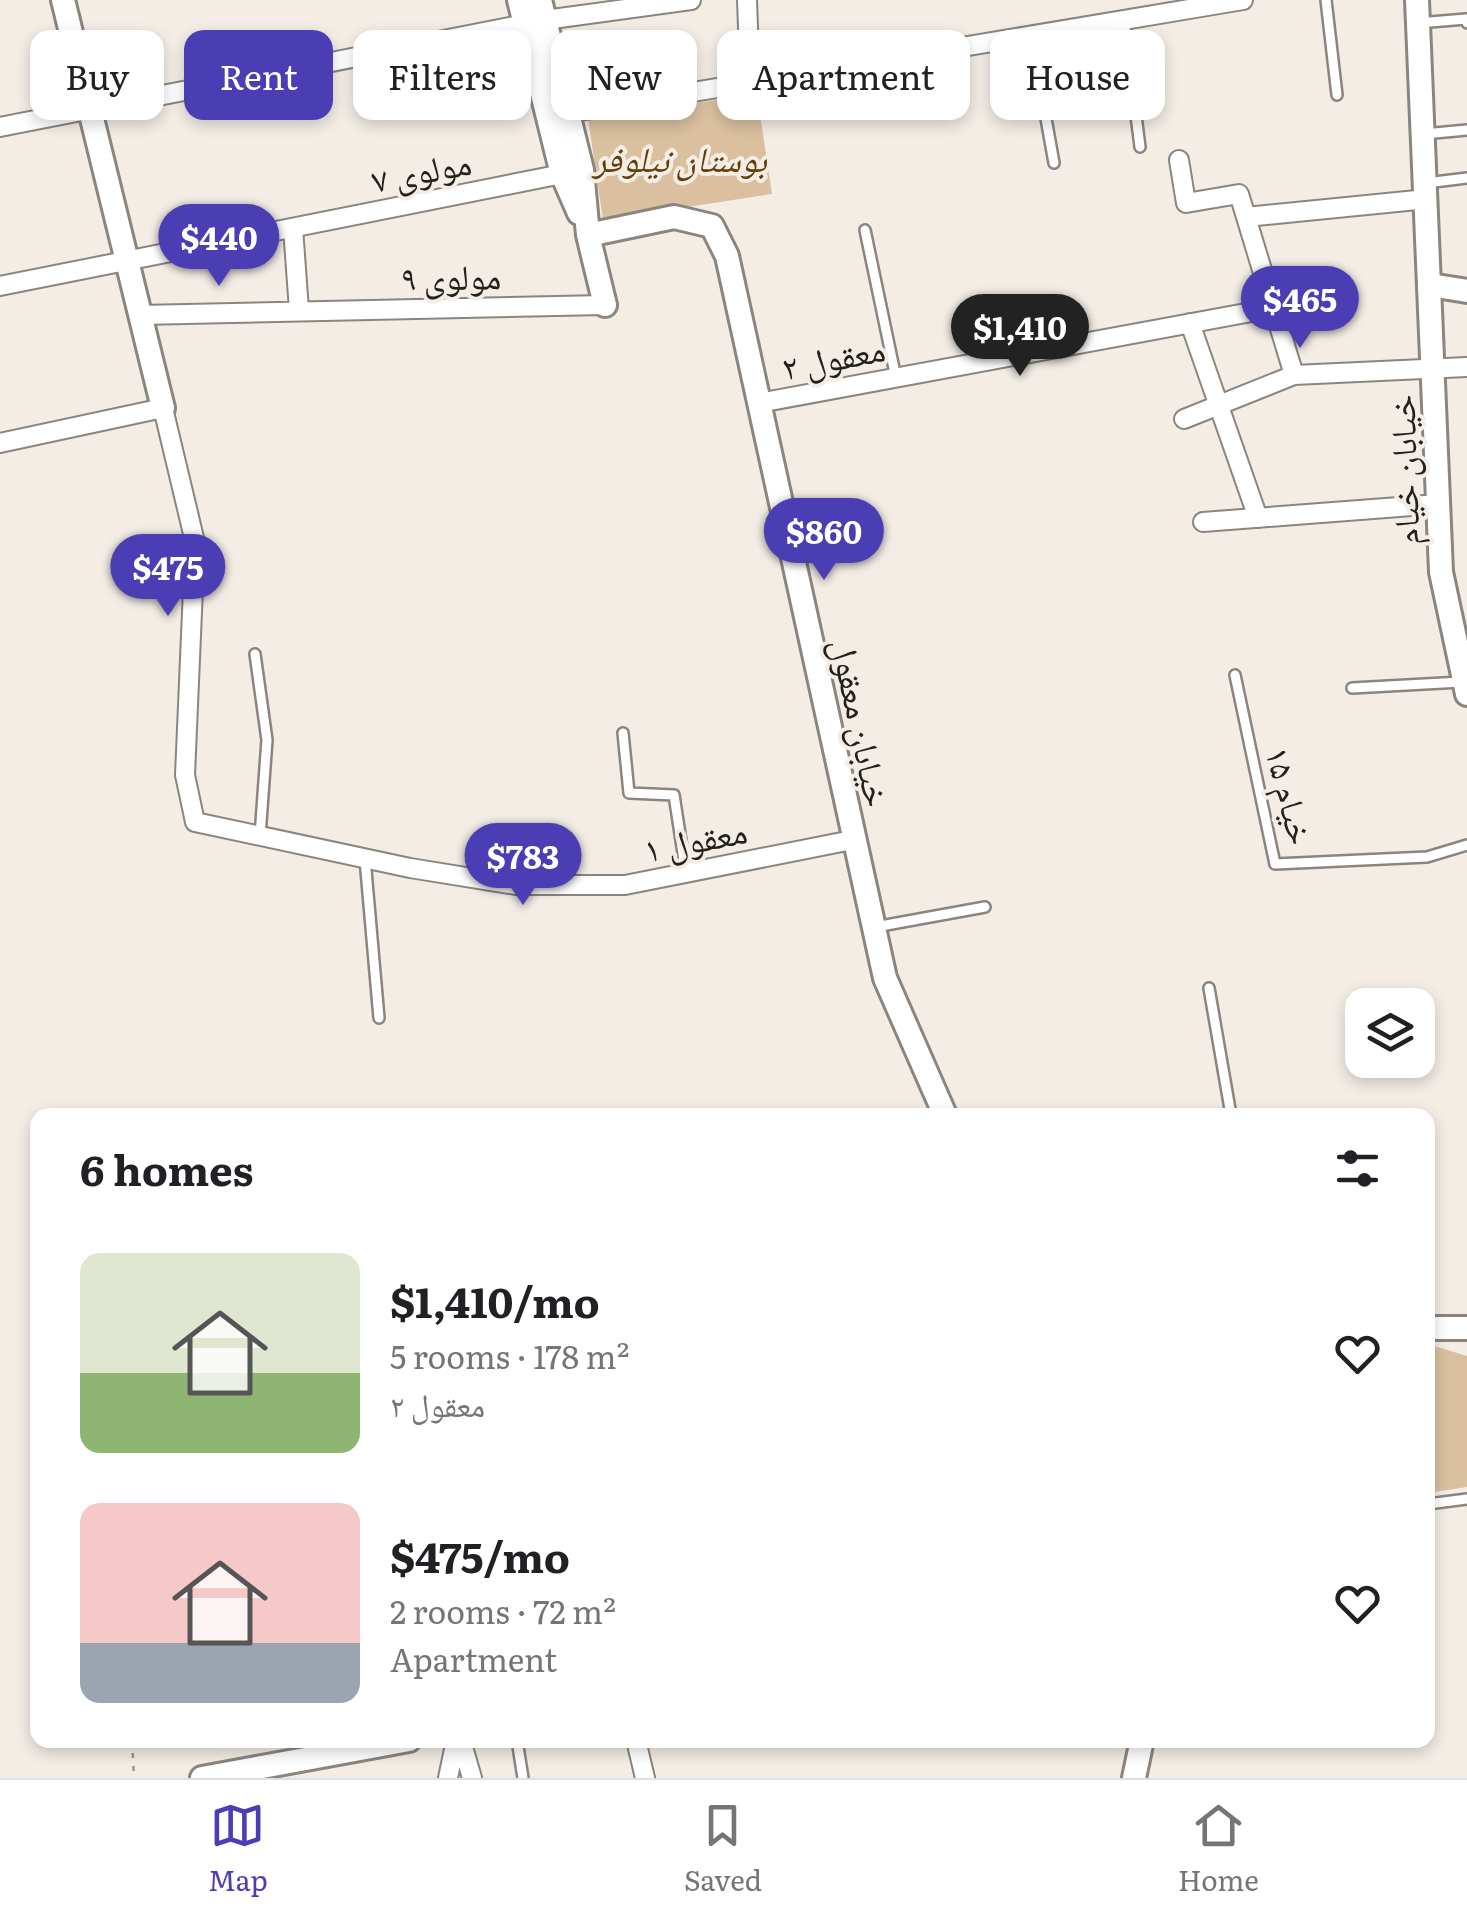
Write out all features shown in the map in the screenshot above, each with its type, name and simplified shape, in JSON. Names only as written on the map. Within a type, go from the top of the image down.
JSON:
[{"type":"street","points":[[63,0],[70,30]]},
{"type":"street","points":[[519,0],[536,15],[551,61]]},
{"type":"street","points":[[164,95],[536,15],[690,0]]},
{"type":"street","points":[[747,0],[748,30]]},
{"type":"street","points":[[1062,30],[1124,20],[1167,6],[1243,0]]},
{"type":"street","name":"خیابان خیام","points":[[1417,11],[1441,572],[1464,676]]},
{"type":"street","points":[[536,15],[562,174],[588,235]]},
{"type":"street","points":[[0,127],[37,120]]},
{"type":"street","points":[[0,444],[162,408],[92,120]]},
{"type":"street","points":[[570,120],[582,170],[588,235],[605,306]]},
{"type":"street","points":[[1179,160],[1186,202],[1239,194],[1294,375]]},
{"type":"street","name":"مولوی ۷","points":[[0,286],[562,174]]},
{"type":"street","points":[[1246,217],[1426,191]]},
{"type":"street","name":"خیابان معقول","points":[[588,235],[674,217],[712,226],[727,256],[884,978],[942,1108]]},
{"type":"street","points":[[293,228],[299,310]]},
{"type":"street","points":[[1430,285],[1467,291]]},
{"type":"street","name":"مولوی ۹","points":[[140,314],[605,306]]},
{"type":"street","name":"معقول ۲","points":[[758,403],[1274,308]]},
{"type":"street","points":[[1190,323],[1258,518]]},
{"type":"street","points":[[1184,419],[1294,375],[1467,367]]},
{"type":"street","name":"معقول ۱","points":[[162,408],[195,542],[185,775],[195,822],[365,859],[516,884],[625,885],[852,840]]},
{"type":"street","points":[[1203,522],[1438,504]]},
{"type":"street","points":[[1435,1328],[1467,1328]]},
{"type":"street","points":[[202,1778],[365,1748]]},
{"type":"street","points":[[448,1778],[456,1748]]},
{"type":"street","points":[[461,1748],[472,1778]]},
{"type":"street","points":[[638,1748],[645,1778]]},
{"type":"street","points":[[1134,1778],[1140,1748]]},
{"type":"lane","points":[[1326,0],[1338,95]]},
{"type":"lane","points":[[1417,11],[1467,21]]},
{"type":"lane","points":[[1124,20],[1140,147]]},
{"type":"lane","points":[[1046,120],[1054,163]]},
{"type":"lane","points":[[1424,134],[1467,130]]},
{"type":"lane","points":[[1426,191],[1467,178]]},
{"type":"lane","points":[[865,230],[896,378]]},
{"type":"lane","points":[[255,654],[268,740],[260,836]]},
{"type":"lane","name":"خیام ۱۵","points":[[1235,675],[1275,864],[1427,857],[1467,845]]},
{"type":"lane","points":[[1352,688],[1464,676]]},
{"type":"lane","points":[[624,733],[630,794],[674,795],[686,873]]},
{"type":"lane","points":[[365,859],[379,1018]]},
{"type":"lane","points":[[872,928],[985,907]]},
{"type":"lane","points":[[1208,988],[1230,1108]]},
{"type":"lane","points":[[1435,1503],[1467,1499]]},
{"type":"lane","points":[[518,1748],[523,1778]]},
{"type":"path","points":[[132,1748],[134,1778]]},
{"type":"green space","name":"بوستان نیلوفر","points":[[717,100],[717,120],[761,120],[772,194],[603,220],[588,120],[697,120],[697,103]]},
{"type":"green space","points":[[1435,1346],[1467,1356],[1467,1487],[1435,1492]]}]
